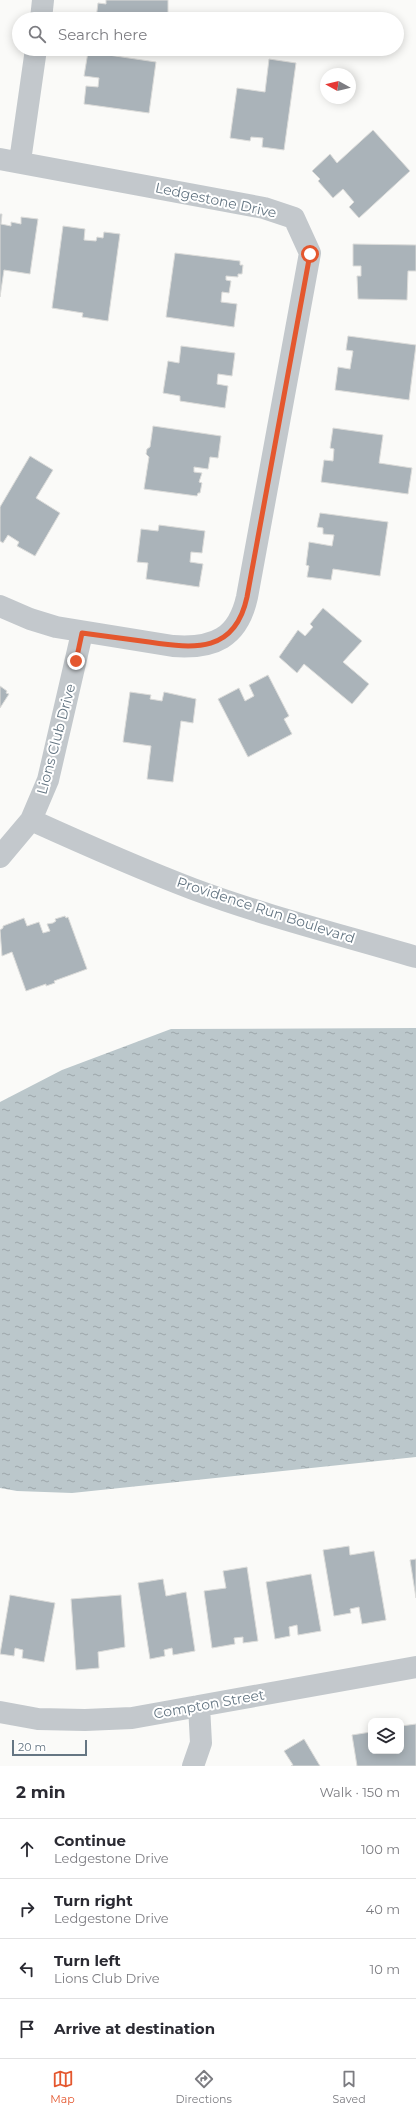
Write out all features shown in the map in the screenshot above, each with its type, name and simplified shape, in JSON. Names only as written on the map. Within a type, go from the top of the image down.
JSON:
[{"type":"street","points":[[42,12],[43,0]]},
{"type":"street","points":[[10,160],[34,56]]},
{"type":"street","name":"Ledgestone Drive","points":[[0,606],[56,628],[174,646],[200,646],[212,644],[232,631],[239,621],[247,597],[310,254],[294,218],[264,208],[10,160]]},
{"type":"street","name":"Lions Club Drive","points":[[0,857],[31,820],[48,780],[82,633]]},
{"type":"street","name":"Providence Run Boulevard","points":[[31,820],[193,889],[249,908],[416,957]]},
{"type":"street","name":"Compton Street","points":[[0,1712],[38,1719],[85,1720],[132,1718],[416,1667]]},
{"type":"street","points":[[193,1766],[201,1743],[199,1706]]},
{"type":"water","points":[[416,1028],[416,1457],[72,1493],[17,1491],[0,1488],[0,1102],[62,1070],[171,1029]]},
{"type":"building","points":[[106,0],[168,0],[168,12],[97,12],[98,3],[106,4]]},
{"type":"building","points":[[87,56],[115,56],[156,62],[149,113],[84,104],[86,86],[98,87],[99,78],[84,76]]},
{"type":"building","points":[[269,59],[296,63],[284,150],[262,147],[263,138],[251,137],[250,141],[230,138],[237,88],[265,92]]},
{"type":"building","points":[[373,130],[410,171],[359,218],[349,207],[354,202],[343,189],[333,198],[318,181],[320,179],[312,171],[330,154],[337,163]]},
{"type":"building","points":[[0,214],[2,214],[1,224],[11,226],[11,222],[21,224],[21,217],[38,219],[30,274],[4,270],[0,297]]},
{"type":"building","points":[[63,226],[85,229],[84,240],[96,241],[97,237],[103,238],[104,232],[120,234],[108,321],[82,317],[83,313],[52,308]]},
{"type":"building","points":[[353,244],[416,245],[416,271],[408,271],[407,300],[358,299],[357,276],[361,276],[361,266],[353,266]]},
{"type":"building","points":[[175,253],[240,261],[240,265],[243,265],[242,274],[238,274],[238,277],[226,276],[226,280],[231,281],[229,293],[222,292],[221,302],[237,304],[234,327],[166,317]]},
{"type":"building","points":[[348,336],[416,345],[409,400],[335,390],[338,367],[350,369],[353,351],[346,350]]},
{"type":"building","points":[[181,346],[235,353],[232,376],[218,374],[217,384],[228,386],[225,408],[180,401],[180,396],[163,393],[168,361],[179,363]]},
{"type":"building","points":[[153,426],[221,436],[218,458],[210,457],[208,469],[194,467],[194,472],[202,473],[199,482],[202,483],[200,493],[198,493],[197,496],[144,489],[149,457],[146,454],[147,449],[150,447]]},
{"type":"building","points":[[333,428],[383,435],[379,463],[412,468],[408,494],[321,482],[324,460],[333,461],[334,449],[330,448]]},
{"type":"building","points":[[30,456],[53,470],[36,498],[60,513],[35,556],[17,546],[19,542],[8,535],[3,543],[0,541],[0,507]]},
{"type":"building","points":[[320,513],[388,522],[380,576],[333,569],[331,580],[307,577],[309,566],[306,565],[309,542],[332,546],[334,535],[323,534],[323,528],[317,527]]},
{"type":"building","points":[[159,525],[205,531],[202,553],[191,552],[190,562],[203,564],[199,587],[146,579],[148,563],[137,562],[141,529],[158,531]]},
{"type":"building","points":[[323,608],[362,641],[343,662],[369,684],[352,704],[304,664],[297,673],[279,657],[298,630],[305,636],[313,627],[310,624]]},
{"type":"building","points":[[268,675],[289,716],[284,719],[292,734],[248,757],[218,699],[239,688],[245,701],[254,696],[249,685]]},
{"type":"building","points":[[0,686],[7,691],[6,693],[9,694],[0,708]]},
{"type":"building","points":[[130,692],[151,695],[150,699],[162,701],[164,692],[196,699],[193,723],[181,721],[173,782],[147,779],[151,746],[123,742]]},
{"type":"building","points":[[65,916],[66,918],[68,917],[87,969],[54,981],[55,983],[46,986],[46,984],[26,991],[12,952],[2,956],[0,930],[3,926],[24,918],[27,926],[39,922],[43,933],[50,931],[47,924],[53,923],[56,921],[55,919]]},
{"type":"building","points":[[349,1546],[350,1555],[374,1551],[386,1620],[362,1624],[359,1607],[350,1609],[351,1613],[334,1616],[323,1550]]},
{"type":"building","points":[[416,1559],[416,1598],[410,1560]]},
{"type":"building","points":[[247,1567],[258,1641],[243,1643],[243,1637],[234,1638],[235,1644],[212,1648],[204,1591],[226,1588],[223,1571]]},
{"type":"building","points":[[311,1574],[321,1631],[298,1635],[297,1625],[289,1627],[290,1636],[275,1639],[266,1582]]},
{"type":"building","points":[[163,1579],[166,1596],[186,1592],[195,1651],[173,1655],[172,1648],[164,1650],[165,1656],[150,1659],[138,1583]]},
{"type":"building","points":[[10,1595],[55,1603],[44,1662],[22,1658],[23,1650],[15,1648],[14,1656],[0,1654]]},
{"type":"building","points":[[121,1595],[125,1647],[98,1652],[99,1668],[76,1670],[71,1599]]},
{"type":"building","points":[[416,1724],[416,1766],[357,1766],[352,1735],[368,1732],[368,1754],[404,1754],[404,1726]]},
{"type":"building","points":[[304,1739],[320,1766],[291,1766],[293,1765],[284,1751]]},
{"type":"route","points":[[76,661],[82,633],[187,647],[212,644],[232,631],[239,621],[244,610],[247,597],[310,254]]}]
